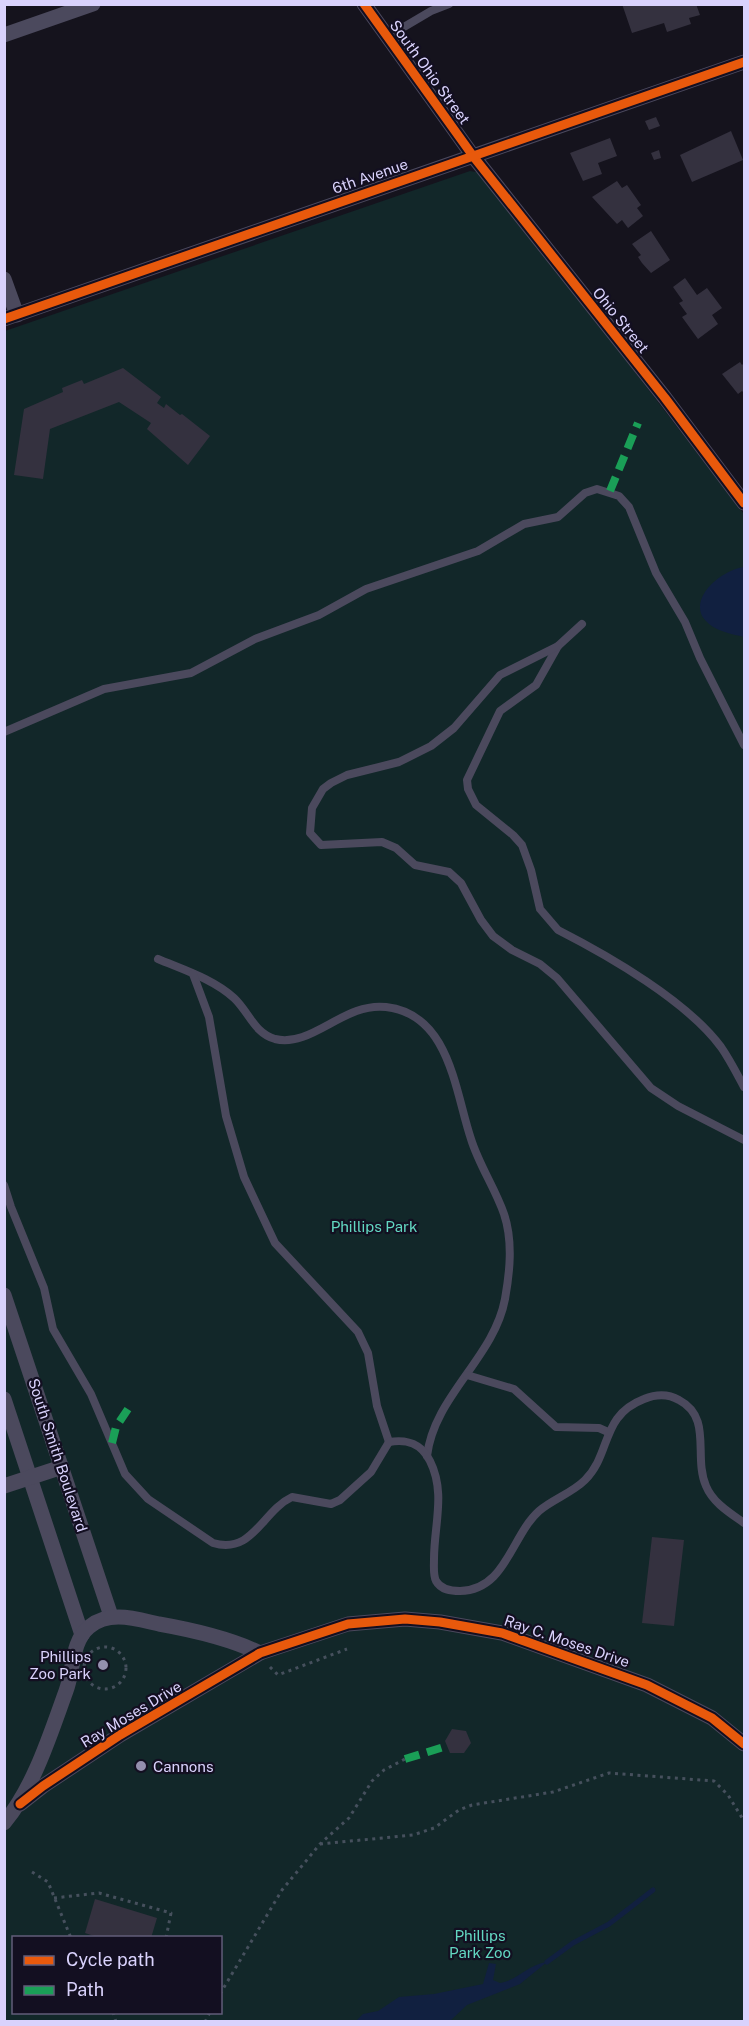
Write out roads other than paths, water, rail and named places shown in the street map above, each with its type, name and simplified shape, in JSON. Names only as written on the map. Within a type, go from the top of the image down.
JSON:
[{"type":"street","points":[[4,34],[93,4]]},
{"type":"street","name":"South Ohio Street","points":[[364,4],[473,156]]},
{"type":"street","name":"6th Avenue","points":[[11,317],[744,62]]},
{"type":"street","name":"Ohio Street","points":[[473,156],[665,398],[744,503]]},
{"type":"street","points":[[4,279],[11,317]]},
{"type":"street","name":"South Smith Boulevard","points":[[4,1295],[111,1616]]},
{"type":"street","points":[[4,1399],[82,1635]]},
{"type":"street","points":[[4,1486],[62,1467]]},
{"type":"street","points":[[4,1823],[20,1804],[67,1687],[72,1660],[82,1635],[90,1626],[111,1616],[191,1630],[260,1653]]},
{"type":"street","name":"Ray C. Moses Drive","points":[[260,1653],[348,1624],[405,1619],[481,1629],[502,1633],[647,1685],[712,1718],[744,1744]]},
{"type":"street","name":"Ray Moses Drive","points":[[20,1804],[120,1735],[260,1653]]},
{"type":"lane","points":[[387,37],[431,11],[449,4]]},
{"type":"lane","points":[[4,732],[105,689],[191,673],[255,639],[319,615],[366,589],[470,554],[524,524],[558,517],[585,493],[597,489],[619,496],[629,507],[657,573],[685,622],[700,658],[744,745]]},
{"type":"lane","points":[[582,624],[558,646],[500,675],[454,728],[437,742],[399,762],[347,775],[330,783],[323,789],[312,808],[310,833],[321,845],[382,842],[396,848],[415,865],[442,869],[456,876],[493,936],[512,950],[540,964],[557,978],[651,1088],[678,1106],[744,1140]]},
{"type":"lane","points":[[558,646],[536,685],[500,711],[470,771],[468,789],[476,805],[513,835],[522,846],[531,870],[540,909],[549,922],[558,930],[613,961],[689,1014],[721,1048],[744,1087]]},
{"type":"lane","points":[[158,959],[193,974],[235,999],[259,1031],[272,1038],[297,1038],[348,1012],[361,1008],[387,1007],[409,1014],[419,1021],[441,1045],[454,1075],[471,1140],[504,1214],[510,1250],[503,1310],[497,1326],[438,1419],[428,1456]]},
{"type":"lane","points":[[193,974],[209,1017],[226,1116],[244,1178],[275,1242],[358,1332],[368,1353],[377,1406],[389,1442]]},
{"type":"lane","points":[[4,1185],[10,1207],[44,1288],[54,1329],[91,1394],[118,1461],[134,1486],[175,1519],[213,1543],[232,1546],[256,1530],[278,1506],[292,1497],[331,1504],[340,1500],[370,1472],[389,1442],[403,1440],[413,1443],[428,1456],[439,1489],[434,1543],[436,1581],[442,1588],[462,1591],[483,1586],[493,1579],[532,1518],[551,1502],[584,1481],[596,1463],[615,1419],[629,1405],[655,1395],[668,1395],[680,1400],[697,1416],[700,1465],[706,1487],[720,1506],[744,1523]]},
{"type":"lane","points":[[467,1375],[514,1389],[556,1427],[599,1428],[608,1432]]},
{"type":"water","points":[[744,567],[744,637],[723,632],[709,624],[701,611],[701,602],[704,594],[718,579]]},
{"type":"water","points":[[547,1962],[520,1984],[467,2005],[450,2021],[356,2021],[363,2014],[378,2011],[399,1997],[434,1994],[483,1984],[489,1963],[496,1964],[493,1980],[500,1983]]},
{"type":"waterway","points":[[547,1962],[573,1943],[609,1924],[653,1890]]},
{"type":"place","name":"Phillips Zoo Park","points":[[103,1665]]},
{"type":"place","name":"Cannons","points":[[141,1766]]},
{"type":"park label","name":"Phillips Park","points":[[374,1226]]},
{"type":"park label","name":"Phillips Park Zoo","points":[[480,1944]]}]
